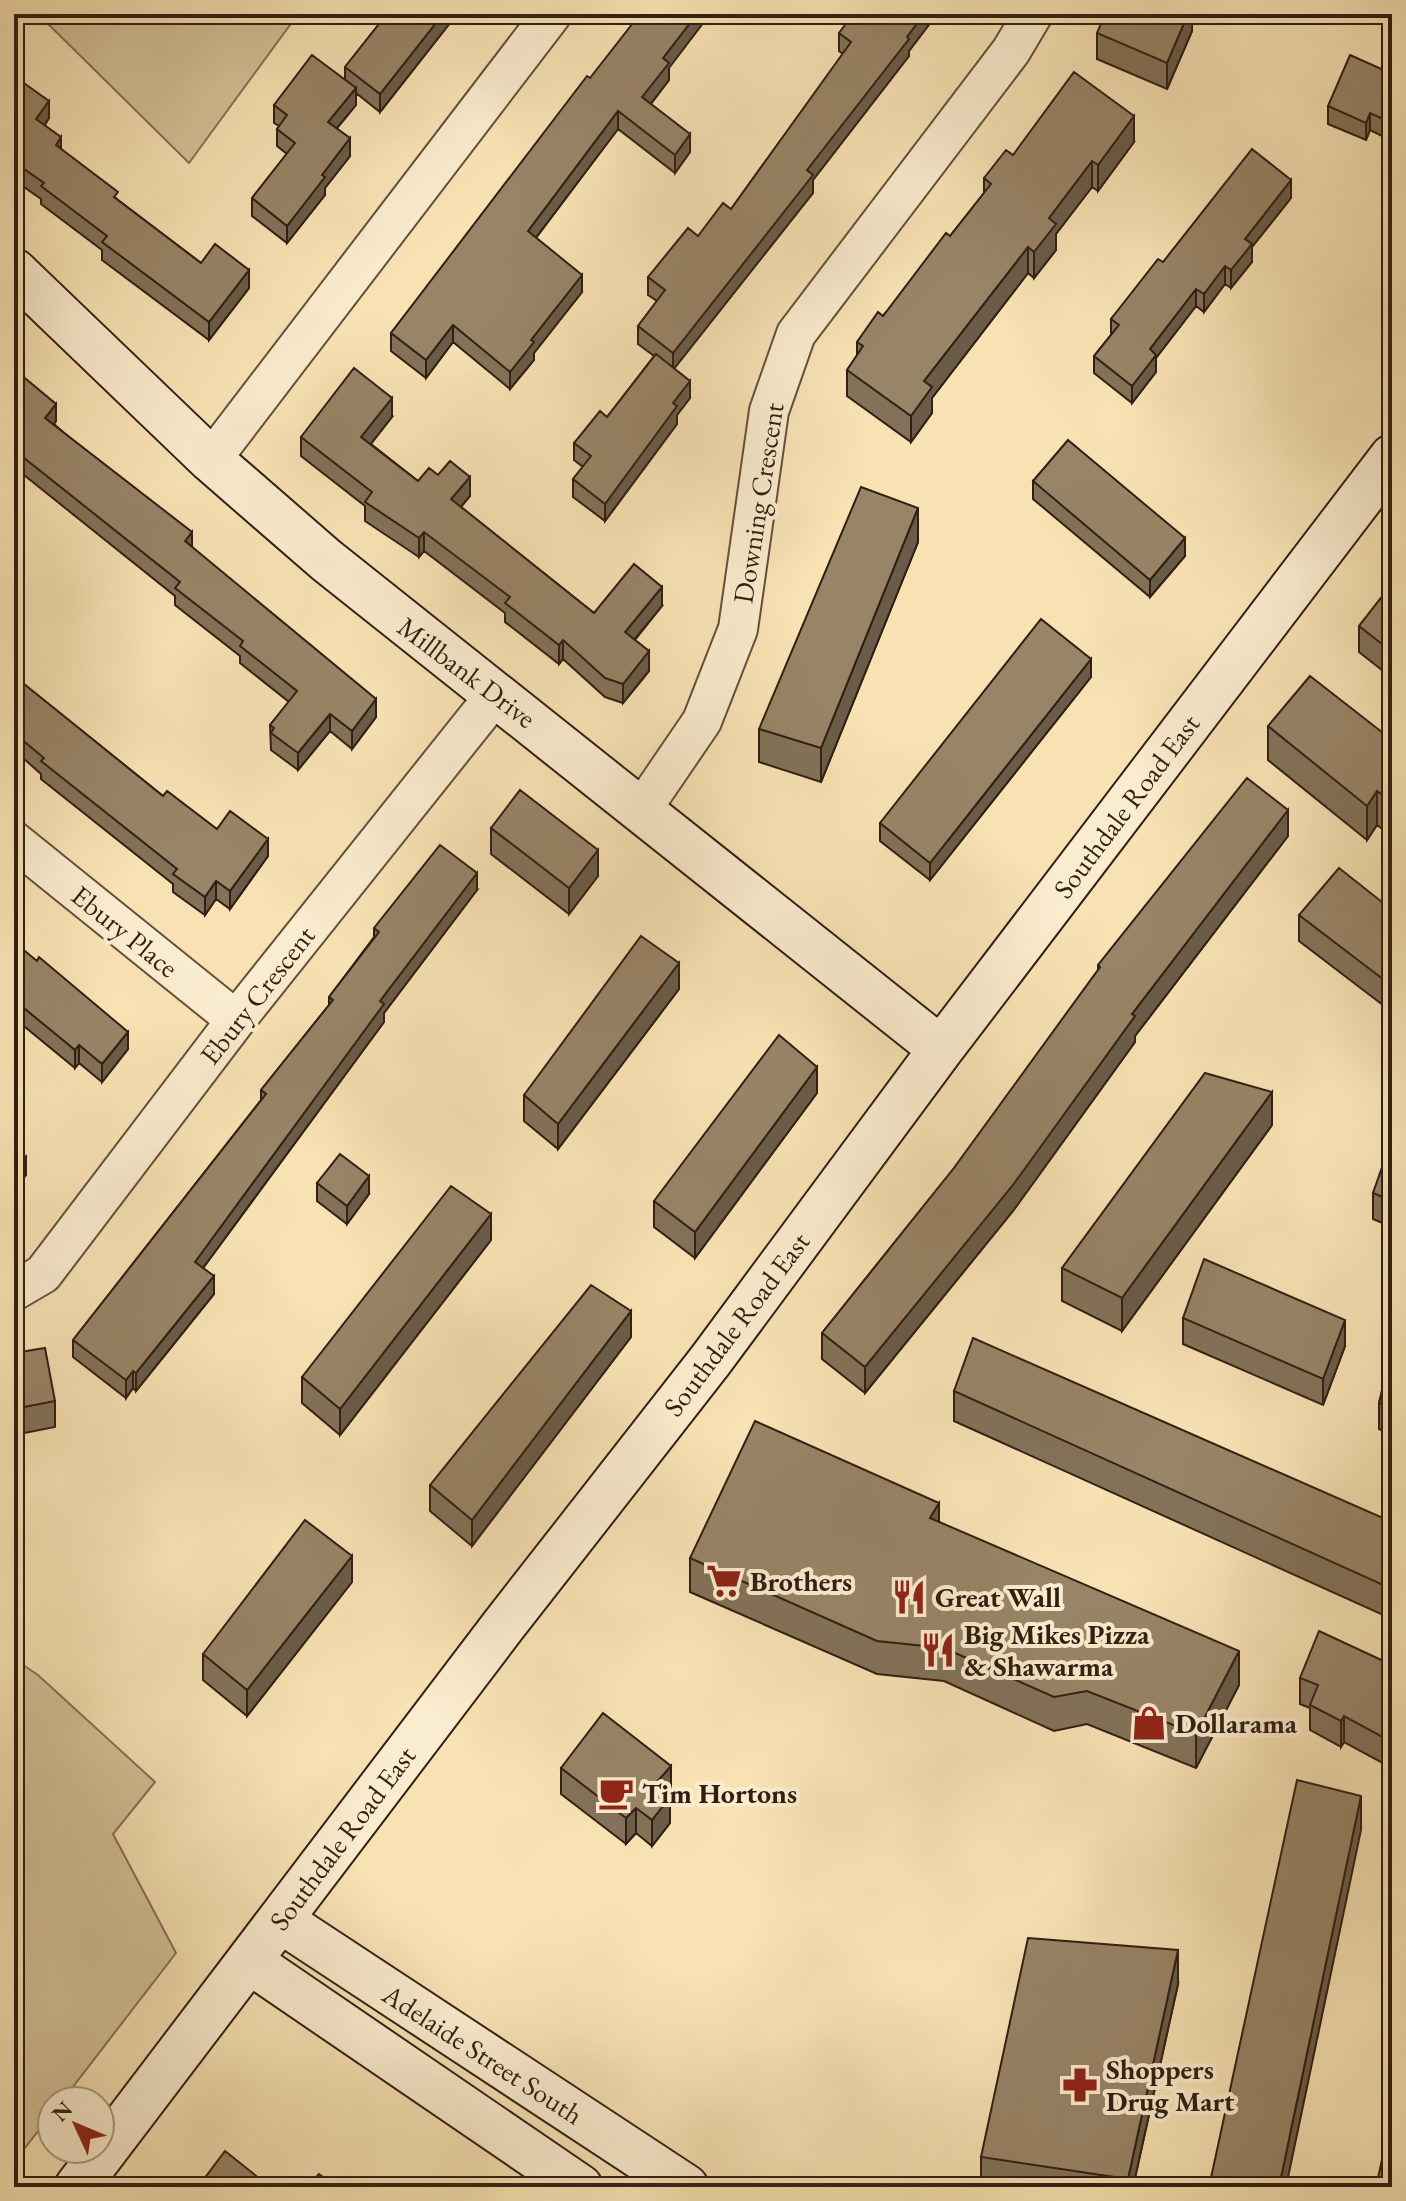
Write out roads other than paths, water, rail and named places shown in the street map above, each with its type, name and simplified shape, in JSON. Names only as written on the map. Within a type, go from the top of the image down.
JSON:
[{"type":"main road","name":"Millbank Drive","points":[[14,271],[211,460],[337,570],[941,1049]]},
{"type":"main road","name":"Southdale Road East","points":[[77,2187],[710,1361],[941,1049],[1392,457]]},
{"type":"main road","name":"Adelaide Street South","points":[[280,1920],[686,2187]]},
{"type":"main road","name":"Adelaide Street South","points":[[249,1961],[580,2187]]},
{"type":"street","points":[[211,460],[552,14]]},
{"type":"street","name":"Downing Crescent","points":[[642,809],[702,721],[738,629],[769,411],[796,334],[1011,51],[1033,14]]},
{"type":"street","name":"Ebury Crescent","points":[[14,1291],[43,1274],[236,1020],[496,694]]},
{"type":"street","name":"Ebury Place","points":[[14,841],[236,1020]]},
{"type":"place","name":"Brothers","points":[[724,1581]]},
{"type":"place","name":"Great Wall","points":[[909,1597]]},
{"type":"place","name":"Big Mikes Pizza & Shawarma","points":[[938,1650]]},
{"type":"place","name":"Dollarama","points":[[1149,1723]]},
{"type":"place","name":"Tim Hortons","points":[[616,1793]]},
{"type":"place","name":"Shoppers Drug Mart","points":[[1080,2085]]}]
